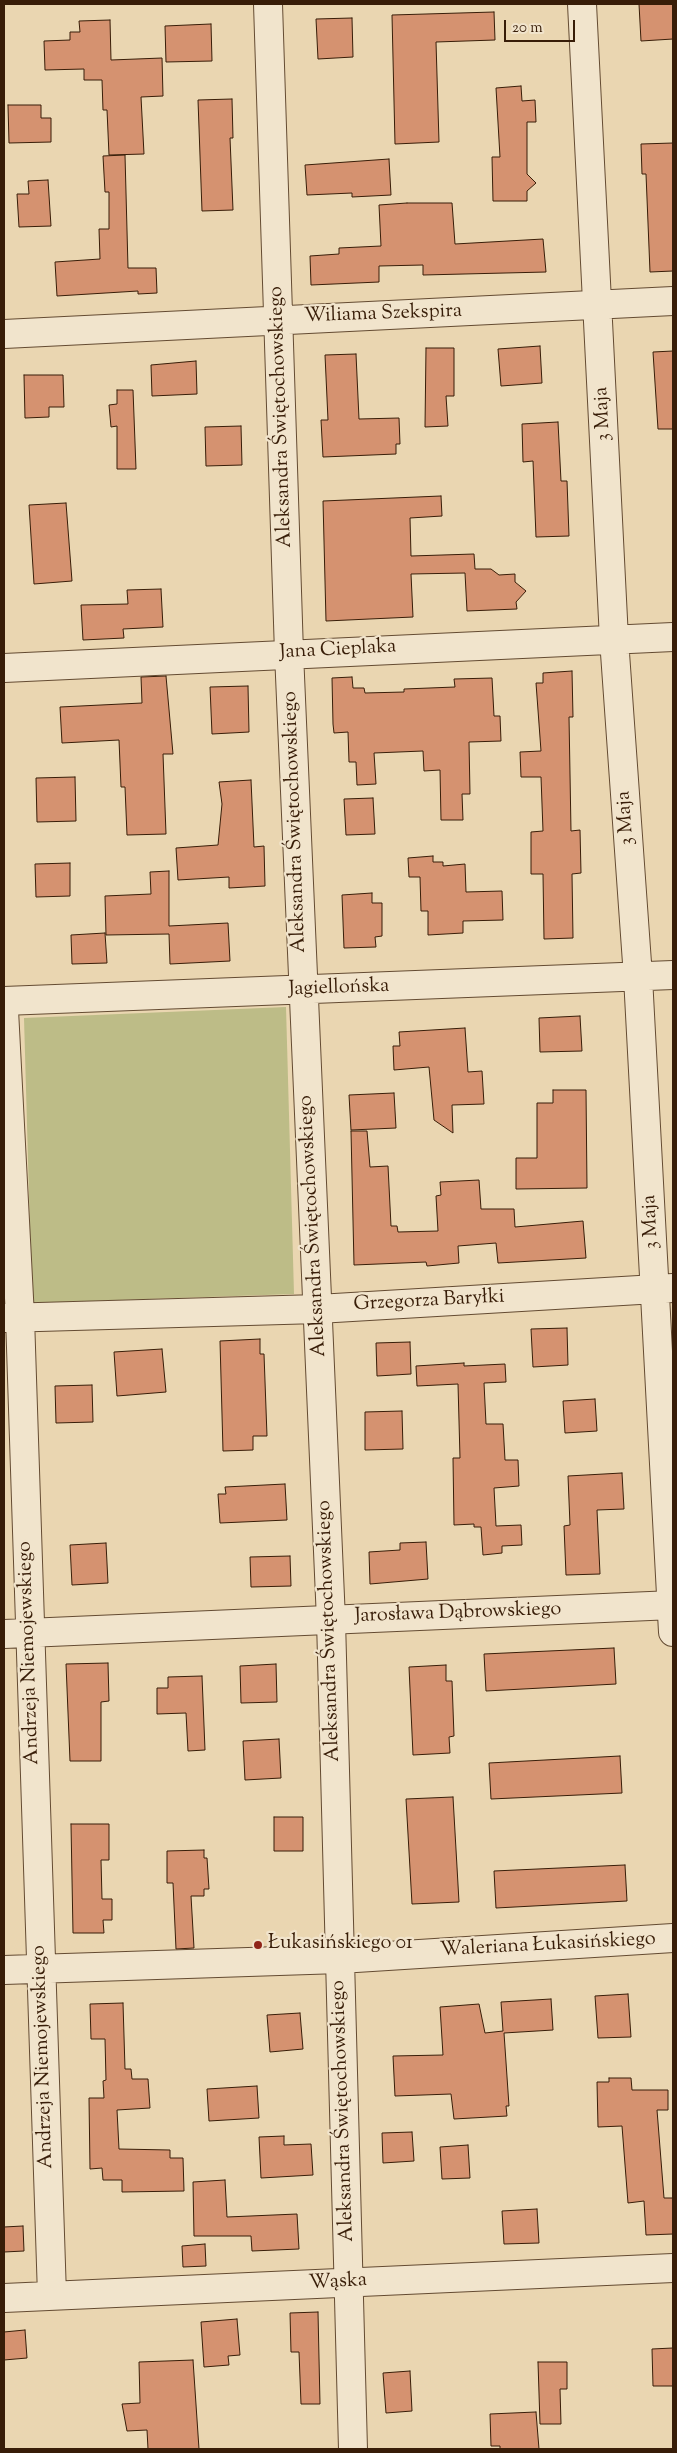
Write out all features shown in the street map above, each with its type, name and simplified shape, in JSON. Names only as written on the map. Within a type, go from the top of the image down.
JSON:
[{"type":"street","name":"Aleksandra Świętochowskiego","points":[[268,4],[302,991],[331,1620],[353,2449]]},
{"type":"street","name":"3 Maja","points":[[582,4],[614,639],[638,977],[664,1288],[673,1632]]},
{"type":"street","name":"Wiliama Szekspira","points":[[4,334],[673,302]]},
{"type":"street","name":"Jana Cieplaka","points":[[4,668],[673,636]]},
{"type":"street","name":"Jagiellońska","points":[[4,1000],[302,991],[673,975]]},
{"type":"street","name":"Andrzeja Niemojewskiego","points":[[4,1010],[12,1318],[16,1634],[42,1968],[52,2295]]},
{"type":"street","name":"Grzegorza Baryłki","points":[[12,1318],[318,1309],[664,1288]]},
{"type":"street","name":"Jarosława Dąbrowskiego","points":[[16,1634],[673,1605]]},
{"type":"street","name":"Waleriana Łukasińskiego","points":[[4,1970],[340,1959],[673,1938]]},
{"type":"street","name":"Wąska","points":[[4,2298],[673,2268]]},
{"type":"shaded area","points":[[286,1007],[294,1294],[32,1303],[24,1018]]},
{"type":"building","points":[[639,4],[673,4],[673,39],[641,41]]},
{"type":"building","points":[[494,12],[495,40],[436,42],[439,142],[395,144],[392,15]]},
{"type":"building","points":[[352,18],[353,57],[318,59],[316,19]]},
{"type":"building","points":[[110,20],[111,60],[162,58],[163,96],[141,97],[144,154],[109,155],[107,110],[103,110],[102,80],[84,80],[84,69],[45,70],[44,41],[70,40],[70,32],[80,32],[79,21]]},
{"type":"building","points":[[211,24],[212,61],[166,62],[165,26]]},
{"type":"building","points":[[521,86],[522,101],[535,100],[536,122],[527,122],[527,174],[536,183],[527,191],[527,201],[493,201],[492,157],[500,157],[496,88]]},
{"type":"building","points":[[232,99],[233,138],[230,138],[233,210],[202,211],[198,100]]},
{"type":"building","points":[[8,105],[41,105],[41,118],[51,118],[51,142],[9,143]]},
{"type":"building","points":[[673,143],[673,271],[650,272],[646,174],[642,174],[641,144]]},
{"type":"building","points":[[125,155],[128,268],[156,268],[157,293],[138,294],[138,291],[57,296],[55,262],[100,259],[99,229],[109,229],[109,192],[105,192],[103,156]]},
{"type":"building","points":[[389,159],[391,195],[352,197],[352,193],[307,195],[305,165]]},
{"type":"building","points":[[48,180],[51,226],[19,227],[17,194],[29,194],[28,181]]},
{"type":"building","points":[[452,203],[455,244],[543,239],[546,272],[423,275],[423,265],[379,266],[379,282],[311,285],[310,256],[339,254],[339,248],[381,246],[379,205]]},
{"type":"building","points":[[540,346],[542,383],[501,386],[498,349]]},
{"type":"building","points":[[426,348],[454,348],[454,396],[446,396],[448,426],[425,427]]},
{"type":"building","points":[[673,351],[673,429],[658,429],[653,352]]},
{"type":"building","points":[[356,354],[359,419],[399,418],[400,444],[396,444],[396,454],[323,457],[321,420],[328,420],[325,355]]},
{"type":"building","points":[[196,361],[197,394],[152,396],[151,365]]},
{"type":"building","points":[[24,375],[63,375],[64,407],[49,407],[49,417],[25,418]]},
{"type":"building","points":[[117,390],[133,390],[136,469],[117,469],[117,426],[111,427],[109,405],[117,404]]},
{"type":"building","points":[[558,422],[561,481],[567,481],[569,536],[536,537],[533,461],[523,462],[522,424]]},
{"type":"building","points":[[241,426],[242,465],[206,466],[205,427]]},
{"type":"building","points":[[441,496],[442,516],[410,518],[411,556],[474,554],[475,569],[491,569],[499,575],[515,574],[515,582],[526,591],[516,602],[517,609],[467,611],[465,573],[411,574],[413,617],[326,621],[323,501]]},
{"type":"building","points":[[66,503],[72,581],[34,584],[29,505]]},
{"type":"building","points":[[161,589],[163,627],[123,629],[124,638],[83,640],[81,605],[128,604],[127,590]]},
{"type":"building","points":[[572,671],[573,717],[569,717],[571,831],[580,830],[581,873],[572,874],[573,938],[544,939],[543,874],[531,874],[531,832],[543,831],[541,777],[521,777],[520,752],[541,751],[536,683],[543,683],[543,673]]},
{"type":"building","points":[[166,676],[173,754],[163,754],[166,834],[127,835],[125,787],[121,787],[119,740],[62,743],[60,707],[142,703],[141,677]]},
{"type":"building","points":[[352,677],[353,688],[364,688],[365,693],[404,692],[404,689],[455,687],[454,679],[492,678],[494,716],[500,716],[501,741],[469,742],[470,794],[462,794],[463,820],[441,820],[440,770],[424,771],[423,751],[374,753],[376,784],[357,785],[356,762],[349,762],[348,732],[334,733],[333,724],[332,678]]},
{"type":"building","points":[[248,686],[249,732],[212,734],[210,687]]},
{"type":"building","points":[[75,777],[76,821],[37,822],[36,778]]},
{"type":"building","points":[[251,780],[254,847],[264,846],[265,886],[229,888],[229,877],[178,880],[176,848],[218,845],[222,804],[219,782]]},
{"type":"building","points":[[373,798],[375,834],[346,835],[344,799]]},
{"type":"building","points":[[433,856],[433,862],[443,862],[443,866],[465,864],[466,892],[502,891],[503,920],[463,921],[463,933],[428,935],[428,911],[421,911],[420,877],[409,877],[408,858]]},
{"type":"building","points":[[70,863],[70,896],[36,897],[35,864]]},
{"type":"building","points":[[169,871],[169,926],[228,923],[230,961],[170,964],[169,934],[106,935],[105,896],[151,894],[150,872]]},
{"type":"building","points":[[372,893],[372,903],[382,903],[382,936],[375,937],[376,947],[344,948],[342,895]]},
{"type":"building","points":[[105,933],[107,963],[72,964],[71,935]]},
{"type":"building","points":[[580,1016],[582,1051],[540,1052],[539,1018]]},
{"type":"building","points":[[465,1028],[468,1072],[482,1071],[484,1104],[452,1105],[453,1133],[434,1120],[429,1067],[394,1070],[393,1046],[400,1046],[399,1032]]},
{"type":"building","points":[[553,1090],[586,1090],[587,1188],[516,1189],[516,1158],[537,1158],[537,1103],[553,1103]]},
{"type":"building","points":[[394,1093],[396,1128],[351,1130],[349,1095]]},
{"type":"building","points":[[351,1131],[367,1131],[370,1167],[388,1166],[391,1226],[397,1226],[398,1232],[438,1231],[436,1196],[441,1195],[440,1182],[479,1180],[481,1209],[514,1209],[515,1227],[583,1221],[586,1258],[498,1263],[496,1243],[458,1246],[459,1263],[427,1266],[426,1262],[354,1265]]},
{"type":"building","points":[[567,1328],[568,1365],[533,1367],[531,1329]]},
{"type":"building","points":[[260,1339],[260,1354],[264,1354],[267,1436],[253,1436],[253,1450],[223,1451],[220,1341]]},
{"type":"building","points":[[410,1342],[411,1374],[377,1376],[376,1343]]},
{"type":"building","points":[[162,1349],[166,1392],[117,1396],[114,1352]]},
{"type":"building","points":[[464,1363],[464,1366],[505,1364],[506,1382],[484,1383],[486,1424],[503,1424],[505,1460],[518,1460],[519,1486],[494,1488],[496,1526],[521,1525],[522,1545],[502,1546],[502,1553],[483,1555],[481,1527],[474,1527],[474,1524],[454,1525],[453,1458],[460,1458],[458,1384],[417,1386],[416,1366]]},
{"type":"building","points":[[92,1385],[93,1422],[56,1423],[55,1386]]},
{"type":"building","points":[[595,1399],[597,1431],[565,1433],[563,1401]]},
{"type":"building","points":[[402,1411],[403,1449],[365,1450],[365,1412]]},
{"type":"building","points":[[622,1473],[624,1509],[597,1510],[600,1574],[566,1575],[564,1526],[570,1525],[568,1476]]},
{"type":"building","points":[[285,1484],[287,1520],[220,1523],[218,1494],[226,1494],[225,1487]]},
{"type":"building","points":[[426,1542],[428,1579],[370,1584],[369,1552],[400,1550],[400,1543]]},
{"type":"building","points":[[106,1543],[108,1583],[72,1585],[70,1545]]},
{"type":"building","points":[[290,1556],[291,1586],[251,1587],[250,1557]]},
{"type":"building","points":[[614,1648],[616,1684],[486,1691],[484,1654]]},
{"type":"building","points":[[108,1663],[109,1701],[101,1702],[101,1761],[70,1761],[66,1664]]},
{"type":"building","points":[[276,1664],[277,1702],[241,1703],[240,1666]]},
{"type":"building","points":[[446,1665],[446,1681],[452,1681],[454,1736],[449,1737],[450,1753],[413,1755],[409,1667]]},
{"type":"building","points":[[202,1676],[205,1750],[188,1751],[186,1713],[157,1714],[157,1688],[168,1688],[168,1677]]},
{"type":"building","points":[[279,1739],[281,1778],[245,1780],[243,1741]]},
{"type":"building","points":[[620,1756],[622,1793],[491,1799],[489,1763]]},
{"type":"building","points":[[453,1797],[459,1902],[412,1904],[406,1799]]},
{"type":"building","points":[[274,1817],[303,1817],[303,1851],[274,1851]]},
{"type":"building","points":[[71,1824],[109,1824],[109,1860],[101,1860],[102,1899],[112,1899],[112,1920],[103,1920],[104,1933],[73,1933]]},
{"type":"building","points":[[204,1850],[204,1858],[207,1858],[209,1889],[204,1889],[204,1896],[191,1896],[194,1948],[176,1949],[173,1883],[167,1883],[167,1851]]},
{"type":"building","points":[[625,1865],[627,1901],[496,1908],[494,1871]]},
{"type":"building","points":[[628,1994],[631,2037],[598,2038],[595,1996]]},
{"type":"building","points":[[551,1999],[553,2030],[504,2033],[509,2106],[506,2106],[507,2116],[454,2119],[451,2094],[395,2096],[393,2056],[443,2055],[440,2007],[479,2004],[485,2033],[503,2031],[501,2002]]},
{"type":"building","points":[[123,2003],[125,2069],[131,2069],[132,2079],[148,2079],[150,2108],[117,2110],[119,2149],[170,2150],[170,2158],[183,2158],[184,2191],[122,2192],[122,2180],[103,2180],[102,2168],[90,2169],[89,2098],[104,2098],[103,2081],[106,2080],[105,2039],[91,2039],[90,2004]]},
{"type":"building","points":[[300,2013],[303,2049],[270,2052],[267,2015]]},
{"type":"building","points":[[609,2078],[631,2078],[632,2090],[668,2090],[668,2110],[657,2110],[664,2198],[673,2198],[673,2234],[646,2235],[644,2201],[628,2203],[622,2126],[598,2127],[597,2082],[609,2082]]},
{"type":"building","points":[[257,2086],[259,2118],[209,2121],[207,2089]]},
{"type":"building","points":[[412,2132],[414,2161],[383,2163],[382,2133]]},
{"type":"building","points":[[284,2136],[284,2145],[311,2144],[313,2175],[261,2178],[259,2137]]},
{"type":"building","points":[[468,2145],[470,2178],[442,2179],[440,2147]]},
{"type":"building","points":[[225,2180],[227,2217],[297,2214],[299,2249],[252,2251],[251,2236],[194,2236],[193,2182]]},
{"type":"building","points":[[537,2209],[539,2243],[504,2244],[502,2211]]},
{"type":"building","points":[[23,2226],[24,2251],[4,2252],[4,2227]]},
{"type":"building","points":[[205,2244],[206,2266],[183,2267],[182,2246]]},
{"type":"building","points":[[318,2312],[320,2404],[301,2404],[299,2352],[291,2352],[290,2313]]},
{"type":"building","points":[[237,2319],[240,2355],[228,2356],[229,2365],[204,2367],[201,2322]]},
{"type":"building","points":[[25,2330],[27,2358],[4,2360],[4,2332]]},
{"type":"building","points":[[673,2348],[673,2386],[653,2386],[652,2349]]},
{"type":"building","points":[[193,2360],[199,2449],[148,2449],[147,2430],[127,2431],[122,2404],[140,2403],[139,2362]]},
{"type":"building","points":[[538,2362],[567,2362],[567,2389],[560,2389],[561,2424],[540,2424]]},
{"type":"building","points":[[410,2371],[412,2411],[386,2413],[383,2373]]},
{"type":"building","points":[[536,2412],[539,2449],[500,2449],[500,2446],[491,2446],[490,2414]]},
{"type":"place","name":"Łukasińskiego 01","points":[[258,1945]]}]
